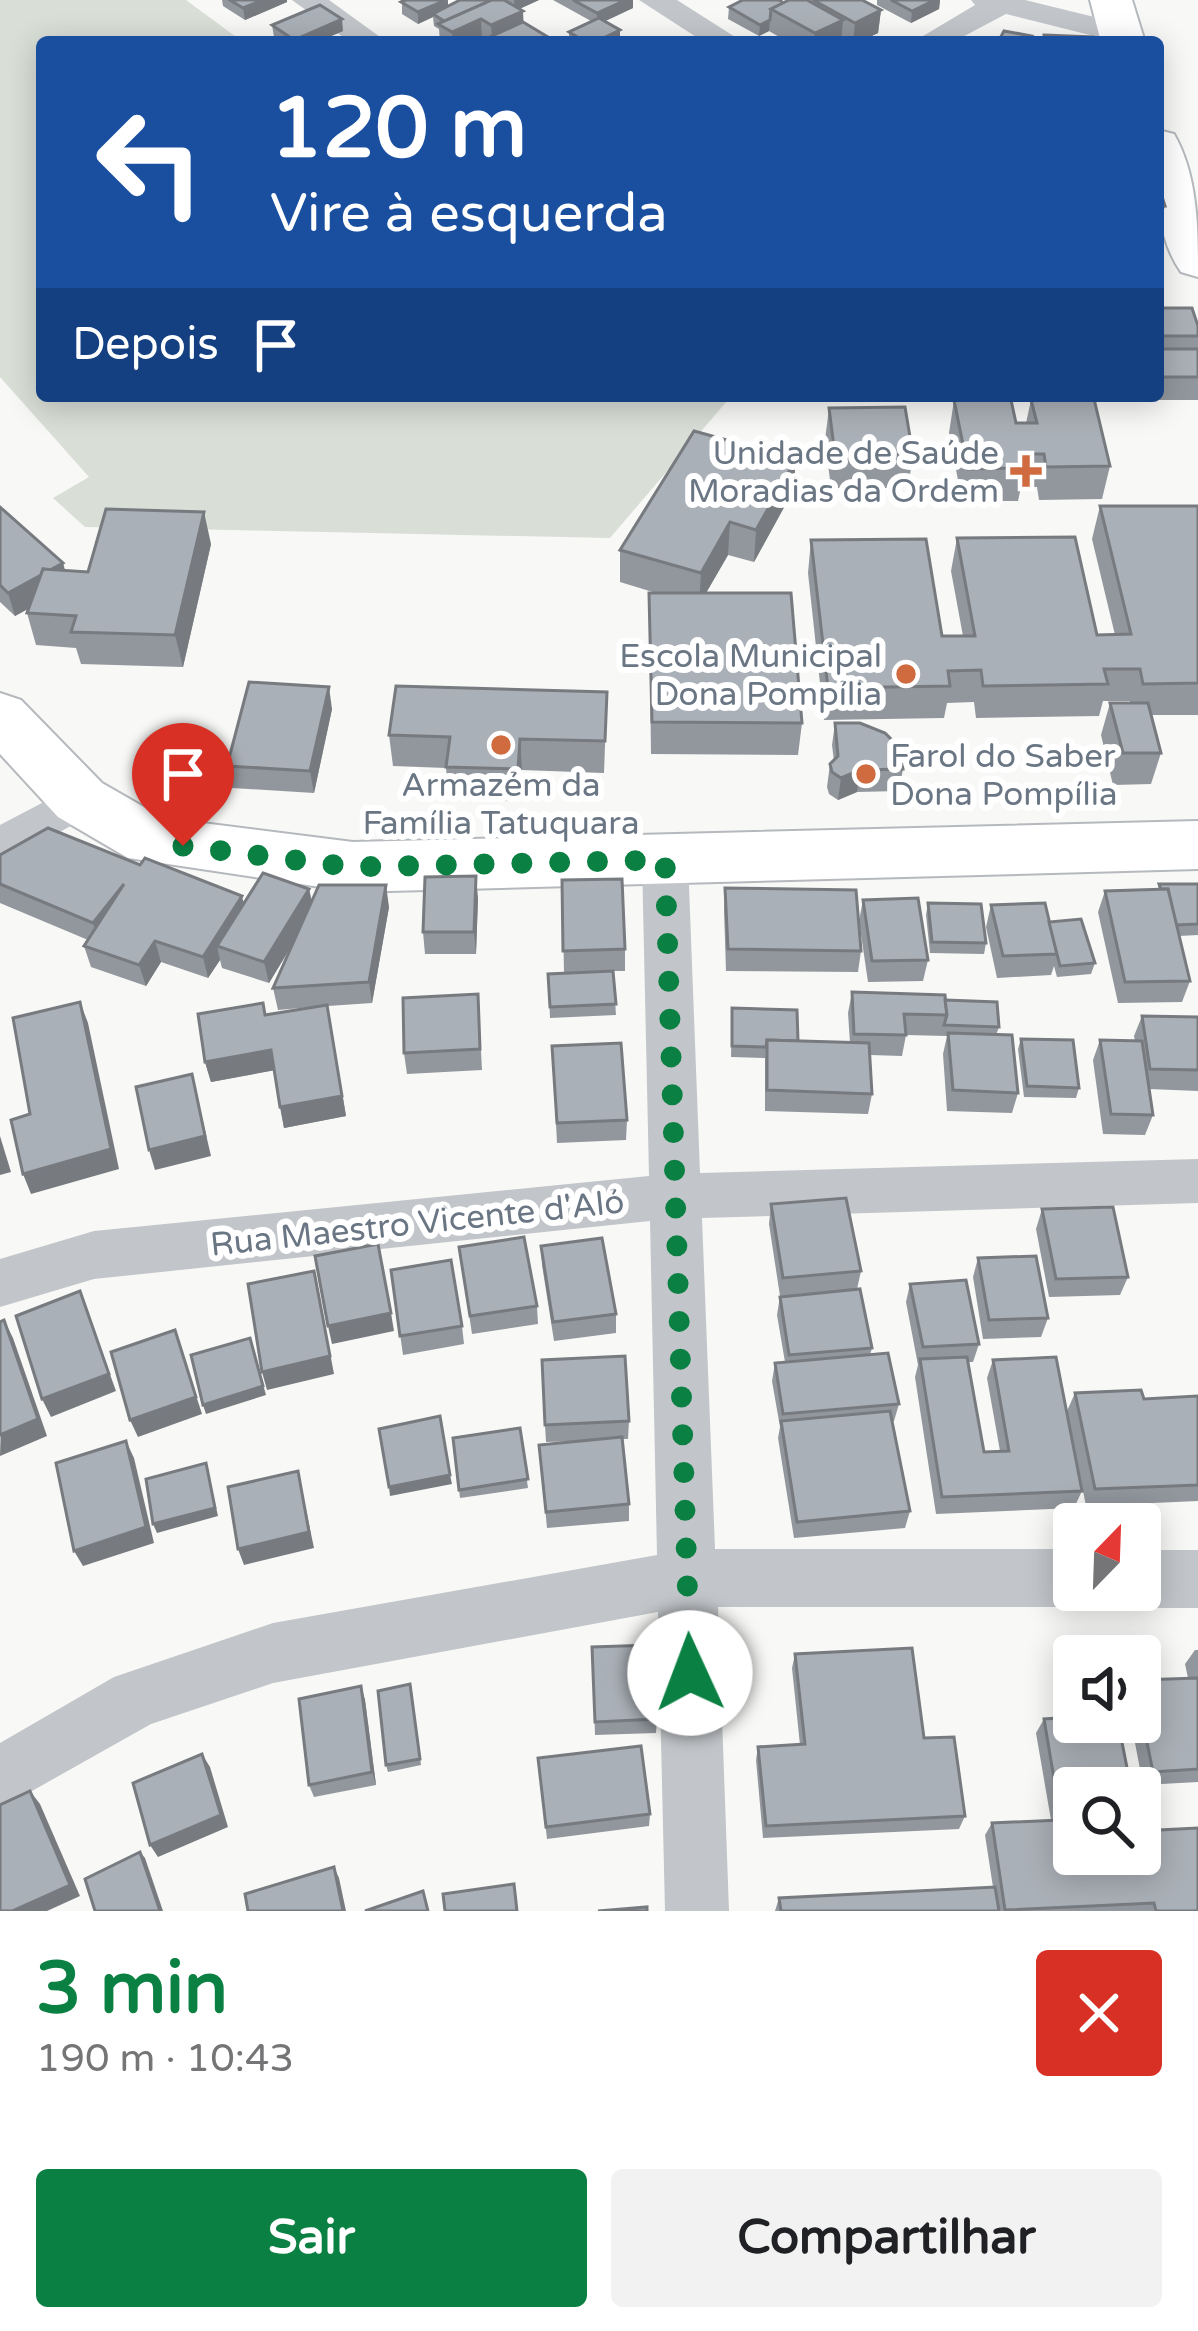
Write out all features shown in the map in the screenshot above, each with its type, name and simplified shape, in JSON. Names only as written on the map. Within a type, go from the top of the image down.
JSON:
[{"type":"street","points":[[308,0],[362,36]]},
{"type":"street","points":[[656,0],[717,36]]},
{"type":"street","points":[[939,36],[992,3],[1118,25]]},
{"type":"street","points":[[1164,162],[1198,262]]},
{"type":"street","points":[[0,715],[80,800],[150,841],[352,867],[1198,845]]},
{"type":"street","points":[[0,847],[80,800]]},
{"type":"street","points":[[665,860],[697,1911]]},
{"type":"street","name":"Rua Maestro Vicente d'Aló","points":[[0,1283],[94,1255],[676,1196],[1198,1181]]},
{"type":"street","points":[[0,1778],[136,1700],[273,1653],[688,1578],[1053,1578]]},
{"type":"street","points":[[1161,1579],[1198,1579]]},
{"type":"shaded area","points":[[0,0],[186,0],[235,36],[36,36],[36,402],[726,402],[610,538],[85,527],[53,498],[89,477],[0,377]]},
{"type":"building","points":[[230,0],[263,0],[243,8]]},
{"type":"building","points":[[446,0],[418,12],[401,2]]},
{"type":"building","points":[[460,0],[492,0],[444,21],[433,14]]},
{"type":"building","points":[[492,0],[504,0],[523,11],[491,25],[481,19],[452,32],[438,24]]},
{"type":"building","points":[[573,0],[626,0],[597,13]]},
{"type":"building","points":[[743,0],[784,3],[771,9],[770,20],[760,25],[729,7]]},
{"type":"building","points":[[789,0],[807,0],[843,20],[815,33],[771,9]]},
{"type":"building","points":[[813,0],[862,0],[881,10],[855,23]]},
{"type":"building","points":[[891,0],[935,0],[912,11]]},
{"type":"building","points":[[320,5],[342,19],[303,36],[288,36],[272,25]]},
{"type":"building","points":[[599,18],[620,30],[608,36],[569,32]]},
{"type":"building","points":[[523,22],[546,36],[492,36]]},
{"type":"building","points":[[1164,308],[1192,308],[1198,336],[1164,336]]},
{"type":"building","points":[[1164,349],[1198,349],[1198,377],[1164,377]]},
{"type":"building","points":[[954,402],[1011,402],[1016,423],[1037,423],[1032,402],[1095,402],[1110,466],[1046,467],[1044,454],[1023,454],[1025,468],[968,469]]},
{"type":"building","points":[[905,407],[913,455],[835,455],[829,408]]},
{"type":"building","points":[[694,431],[796,459],[756,530],[730,522],[701,573],[620,550]]},
{"type":"building","points":[[1100,506],[1198,506],[1198,683],[1143,684],[1140,669],[1104,669],[1108,684],[983,686],[981,670],[948,671],[950,686],[828,688],[811,540],[926,539],[942,636],[975,636],[957,538],[1075,537],[1097,635],[1131,634]]},
{"type":"building","points":[[0,507],[63,563],[43,569],[41,575],[8,593],[0,585]]},
{"type":"building","points":[[106,509],[204,512],[175,635],[71,632],[76,616],[27,613],[43,569],[88,572]]},
{"type":"building","points":[[649,593],[791,593],[802,723],[652,722]]},
{"type":"building","points":[[249,682],[329,687],[310,771],[227,766]]},
{"type":"building","points":[[396,686],[607,692],[605,741],[520,739],[518,769],[446,767],[450,737],[389,735]]},
{"type":"building","points":[[1110,703],[1148,703],[1161,753],[1123,753]]},
{"type":"building","points":[[835,723],[860,723],[885,733],[900,748],[903,769],[860,770],[841,778],[832,772],[830,764],[838,756]]},
{"type":"building","points":[[48,828],[140,865],[145,858],[242,896],[203,957],[155,941],[139,965],[84,946],[124,884],[93,923],[0,884],[0,855]]},
{"type":"building","points":[[263,873],[309,889],[264,962],[217,946]]},
{"type":"building","points":[[476,876],[474,932],[423,932],[425,877]]},
{"type":"building","points":[[622,879],[625,949],[563,951],[562,880]]},
{"type":"building","points":[[1159,884],[1198,884],[1198,924],[1176,925],[1168,889]]},
{"type":"building","points":[[319,885],[386,885],[369,982],[273,988]]},
{"type":"building","points":[[725,888],[856,890],[861,951],[728,949]]},
{"type":"building","points":[[1168,889],[1190,981],[1125,982],[1105,891]]},
{"type":"building","points":[[918,898],[928,960],[872,961],[863,900]]},
{"type":"building","points":[[928,903],[981,904],[986,943],[932,942]]},
{"type":"building","points":[[1045,903],[1057,954],[1003,956],[991,905]]},
{"type":"building","points":[[1081,919],[1095,963],[1060,966],[1049,922]]},
{"type":"building","points":[[613,971],[616,1004],[550,1007],[548,974]]},
{"type":"building","points":[[852,992],[945,995],[947,1015],[904,1014],[906,1035],[854,1034]]},
{"type":"building","points":[[478,994],[480,1049],[404,1053],[403,998]]},
{"type":"building","points":[[945,1000],[997,1002],[999,1027],[944,1025]]},
{"type":"building","points":[[80,1002],[111,1149],[23,1174],[11,1120],[30,1114],[13,1018]]},
{"type":"building","points":[[263,1003],[265,1015],[327,1005],[342,1096],[280,1107],[271,1050],[205,1062],[198,1014]]},
{"type":"building","points":[[732,1008],[797,1010],[798,1041],[732,1046]]},
{"type":"building","points":[[1142,1016],[1198,1017],[1198,1070],[1150,1069]]},
{"type":"building","points":[[948,1033],[1012,1035],[1018,1093],[953,1090]]},
{"type":"building","points":[[1021,1039],[1073,1040],[1079,1088],[1027,1086]]},
{"type":"building","points":[[767,1040],[869,1043],[872,1094],[767,1090]]},
{"type":"building","points":[[1100,1040],[1142,1041],[1153,1115],[1111,1114]]},
{"type":"building","points":[[621,1043],[627,1120],[557,1123],[552,1046]]},
{"type":"building","points":[[192,1074],[205,1136],[149,1150],[136,1087]]},
{"type":"building","points":[[846,1198],[861,1271],[783,1278],[771,1204]]},
{"type":"building","points":[[1113,1207],[1128,1277],[1056,1279],[1042,1209]]},
{"type":"building","points":[[524,1237],[537,1306],[470,1316],[459,1247]]},
{"type":"building","points":[[602,1238],[616,1314],[553,1322],[541,1246]]},
{"type":"building","points":[[378,1244],[391,1313],[328,1326],[315,1256]]},
{"type":"building","points":[[1036,1256],[1048,1318],[989,1320],[978,1258]]},
{"type":"building","points":[[451,1260],[462,1326],[400,1336],[391,1270]]},
{"type":"building","points":[[314,1271],[330,1356],[262,1372],[248,1284]]},
{"type":"building","points":[[966,1280],[979,1344],[923,1347],[910,1284]]},
{"type":"building","points":[[860,1289],[872,1348],[789,1355],[780,1297]]},
{"type":"building","points":[[80,1291],[109,1374],[42,1399],[16,1316]]},
{"type":"building","points":[[4,1320],[38,1419],[0,1435],[0,1322]]},
{"type":"building","points":[[175,1330],[196,1397],[130,1420],[111,1352]]},
{"type":"building","points":[[250,1338],[263,1386],[203,1405],[191,1355]]},
{"type":"building","points":[[888,1353],[899,1404],[783,1414],[775,1363]]},
{"type":"building","points":[[625,1356],[629,1421],[545,1425],[542,1360]]},
{"type":"building","points":[[967,1357],[984,1452],[1009,1451],[993,1360],[1056,1357],[1082,1491],[942,1497],[920,1359]]},
{"type":"building","points":[[1141,1390],[1144,1399],[1198,1396],[1198,1485],[1095,1489],[1075,1393]]},
{"type":"building","points":[[890,1411],[910,1511],[797,1522],[781,1421]]},
{"type":"building","points":[[440,1416],[450,1475],[389,1487],[379,1429]]},
{"type":"building","points":[[520,1428],[528,1479],[459,1490],[453,1438]]},
{"type":"building","points":[[622,1437],[629,1504],[546,1512],[539,1445]]},
{"type":"building","points":[[126,1441],[146,1527],[74,1551],[56,1463]]},
{"type":"building","points":[[206,1463],[215,1508],[153,1524],[146,1479]]},
{"type":"building","points":[[298,1471],[309,1532],[238,1549],[228,1487]]},
{"type":"building","points":[[653,1645],[657,1719],[595,1722],[592,1647]]},
{"type":"building","points":[[912,1648],[924,1738],[954,1737],[965,1816],[766,1826],[758,1747],[805,1744],[795,1654]]},
{"type":"building","points":[[1198,1678],[1198,1769],[1161,1771],[1161,1767],[1152,1767],[1147,1743],[1161,1743],[1161,1679]]},
{"type":"building","points":[[410,1684],[420,1759],[386,1765],[378,1691]]},
{"type":"building","points":[[361,1686],[372,1772],[309,1785],[299,1699]]},
{"type":"building","points":[[1053,1718],[1053,1743],[1122,1743],[1127,1767],[1053,1767],[1053,1772],[1044,1719]]},
{"type":"building","points":[[641,1746],[650,1814],[546,1827],[538,1758]]},
{"type":"building","points":[[202,1754],[221,1815],[150,1845],[133,1783]]},
{"type":"building","points":[[30,1791],[70,1885],[12,1911],[0,1911],[0,1805]]},
{"type":"building","points":[[1053,1820],[1053,1875],[1161,1875],[1161,1830],[1198,1828],[1198,1911],[1156,1911],[1154,1903],[1005,1910],[992,1823]]},
{"type":"building","points":[[140,1852],[160,1911],[95,1911],[85,1879]]},
{"type":"building","points":[[334,1867],[343,1911],[248,1911],[245,1894]]},
{"type":"building","points":[[514,1884],[517,1911],[445,1911],[443,1894]]},
{"type":"building","points":[[995,1887],[999,1911],[781,1911],[779,1898]]},
{"type":"building","points":[[423,1891],[428,1911],[365,1911]]},
{"type":"building","points":[[647,1907],[647,1911],[598,1911]]},
{"type":"place","name":"Unidade de Saúde Moradias da Ordem","points":[[1026,471]]},
{"type":"place","name":"Escola Municipal Dona Pompília","points":[[906,674]]},
{"type":"place","name":"Armazém da Família Tatuquara","points":[[501,745]]},
{"type":"place","name":"Farol do Saber Dona Pompília","points":[[866,774]]},
{"type":"route","points":[[183,846],[352,867],[665,860],[690,1673]]}]
